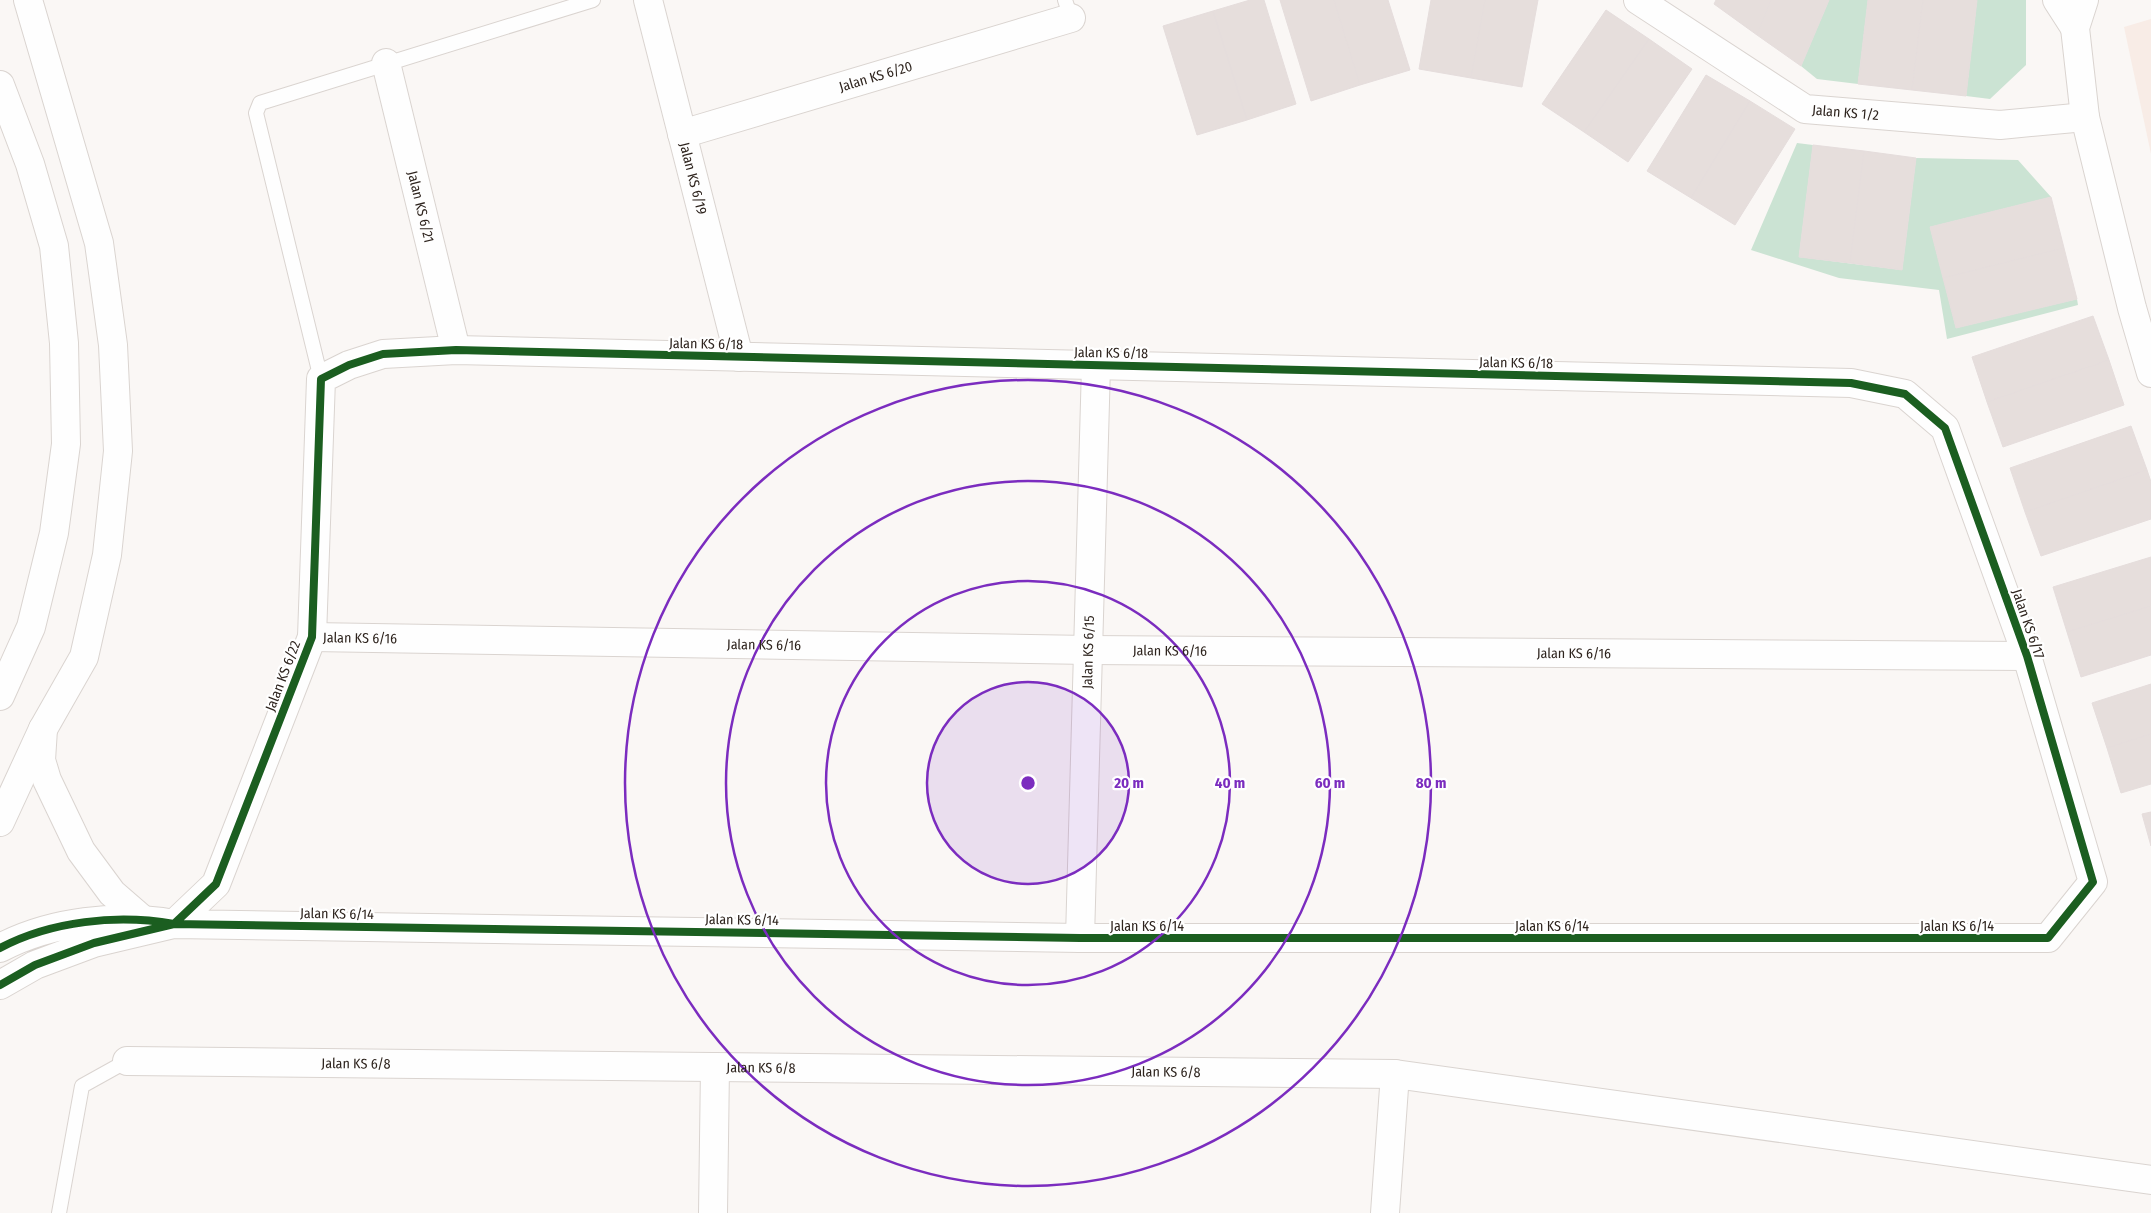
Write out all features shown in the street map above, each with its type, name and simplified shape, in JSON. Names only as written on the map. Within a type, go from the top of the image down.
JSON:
[{"type":"street","points":[[0,822],[43,729],[84,657],[107,555],[118,451],[113,345],[99,243],[28,0]]},
{"type":"street","name":"Jalan KS 6/19","points":[[648,0],[739,357]]},
{"type":"street","name":"Jalan KS 1/2","points":[[1638,0],[1804,109],[2000,125],[2085,117]]},
{"type":"street","points":[[2057,0],[2075,28]]},
{"type":"street","points":[[2084,0],[2075,28],[2085,117],[2141,305],[2151,374]]},
{"type":"street","name":"Jalan KS 6/20","points":[[682,134],[1068,9]]},
{"type":"street","name":"Jalan KS 6/21","points":[[386,63],[456,350]]},
{"type":"street","points":[[0,85],[30,164],[54,246],[64,343],[66,444],[54,533],[32,626],[0,696]]},
{"type":"street","name":"Jalan KS 6/18","points":[[321,379],[349,364],[383,354],[456,350],[1851,383],[1905,394]]},
{"type":"street","name":"Jalan KS 6/15","points":[[1080,938],[1096,366]]},
{"type":"street","name":"Jalan KS 6/22","points":[[174,924],[216,884],[312,637],[321,379]]},
{"type":"street","name":"Jalan KS 6/17","points":[[1905,394],[1945,428],[2027,656],[2093,882]]},
{"type":"street","name":"Jalan KS 6/16","points":[[312,637],[1088,650],[2027,656]]},
{"type":"street","points":[[43,729],[41,760],[47,780],[81,851],[112,893],[142,919]]},
{"type":"street","name":"Jalan KS 6/14","points":[[174,924],[1080,938],[2048,938],[2093,882]]},
{"type":"street","points":[[0,948],[19,938],[69,925],[97,921],[142,919],[174,924]]},
{"type":"street","points":[[0,985],[35,965],[94,943],[174,924]]},
{"type":"street","name":"Jalan KS 6/8","points":[[127,1061],[1395,1074],[2151,1180]]},
{"type":"street","points":[[713,1213],[716,1067]]},
{"type":"street","points":[[1385,1213],[1395,1074]]},
{"type":"lane","points":[[321,379],[256,113],[260,103],[594,0]]},
{"type":"lane","points":[[59,1213],[82,1086],[127,1061]]},
{"type":"shaded area","points":[[2151,19],[2151,154],[2124,27]]},
{"type":"green space","points":[[1829,0],[1868,0],[1858,84],[1817,79],[1801,66]]},
{"type":"green space","points":[[1977,0],[2026,0],[2026,65],[1990,99],[1966,96]]},
{"type":"green space","points":[[1797,143],[1813,145],[1799,257],[1902,270],[1916,158],[2018,160],[2051,197],[1930,227],[1956,328],[2077,299],[2078,305],[1947,339],[1939,290],[1839,278],[1751,250]]},
{"type":"building","points":[[1250,0],[1264,0],[1296,104],[1247,120],[1213,11]]},
{"type":"building","points":[[1280,0],[1334,0],[1360,85],[1311,101]]},
{"type":"building","points":[[1334,0],[1388,0],[1410,70],[1360,85]]},
{"type":"building","points":[[1431,0],[1485,0],[1471,78],[1419,69]]},
{"type":"building","points":[[1485,0],[1538,0],[1522,87],[1471,78]]},
{"type":"building","points":[[1716,0],[1771,0],[1757,35],[1714,4]]},
{"type":"building","points":[[1771,0],[1829,0],[1801,66],[1757,35]]},
{"type":"building","points":[[1868,0],[1923,0],[1912,90],[1858,84]]},
{"type":"building","points":[[1923,0],[1977,0],[1966,96],[1912,90]]},
{"type":"building","points":[[1606,10],[1649,39],[1584,132],[1542,104]]},
{"type":"building","points":[[1213,11],[1247,120],[1197,135],[1163,26]]},
{"type":"building","points":[[1649,39],[1692,69],[1628,162],[1584,132]]},
{"type":"building","points":[[1706,75],[1750,101],[1691,198],[1647,171]]},
{"type":"building","points":[[1750,101],[1795,129],[1735,225],[1691,198]]},
{"type":"building","points":[[1813,145],[1864,151],[1850,263],[1799,257]]},
{"type":"building","points":[[1864,151],[1916,158],[1902,270],[1850,263]]},
{"type":"building","points":[[2051,197],[2064,248],[1943,278],[1930,227]]},
{"type":"building","points":[[2064,248],[2077,299],[1956,328],[1943,278]]},
{"type":"building","points":[[2093,316],[2109,360],[1987,402],[1972,357]]},
{"type":"building","points":[[2109,360],[2124,405],[2003,447],[1987,402]]},
{"type":"building","points":[[2131,426],[2147,470],[2025,512],[2010,468]]},
{"type":"building","points":[[2147,470],[2151,482],[2151,519],[2041,556],[2025,512]]},
{"type":"building","points":[[2151,557],[2151,606],[2067,632],[2053,587]]},
{"type":"building","points":[[2151,606],[2151,655],[2081,677],[2067,632]]},
{"type":"building","points":[[2151,684],[2151,734],[2107,748],[2092,703]]},
{"type":"building","points":[[2151,734],[2151,784],[2121,793],[2107,748]]},
{"type":"building","points":[[2151,812],[2151,846],[2142,814]]},
{"type":"cycle path","points":[[0,948],[41,931],[85,922],[107,920],[152,921],[174,924],[1080,938],[2048,938],[2093,882],[2027,656],[1945,428],[1905,394],[1851,383],[456,350],[383,354],[349,365],[321,379],[312,637],[216,884],[174,924],[94,943],[35,965],[0,985]]}]
